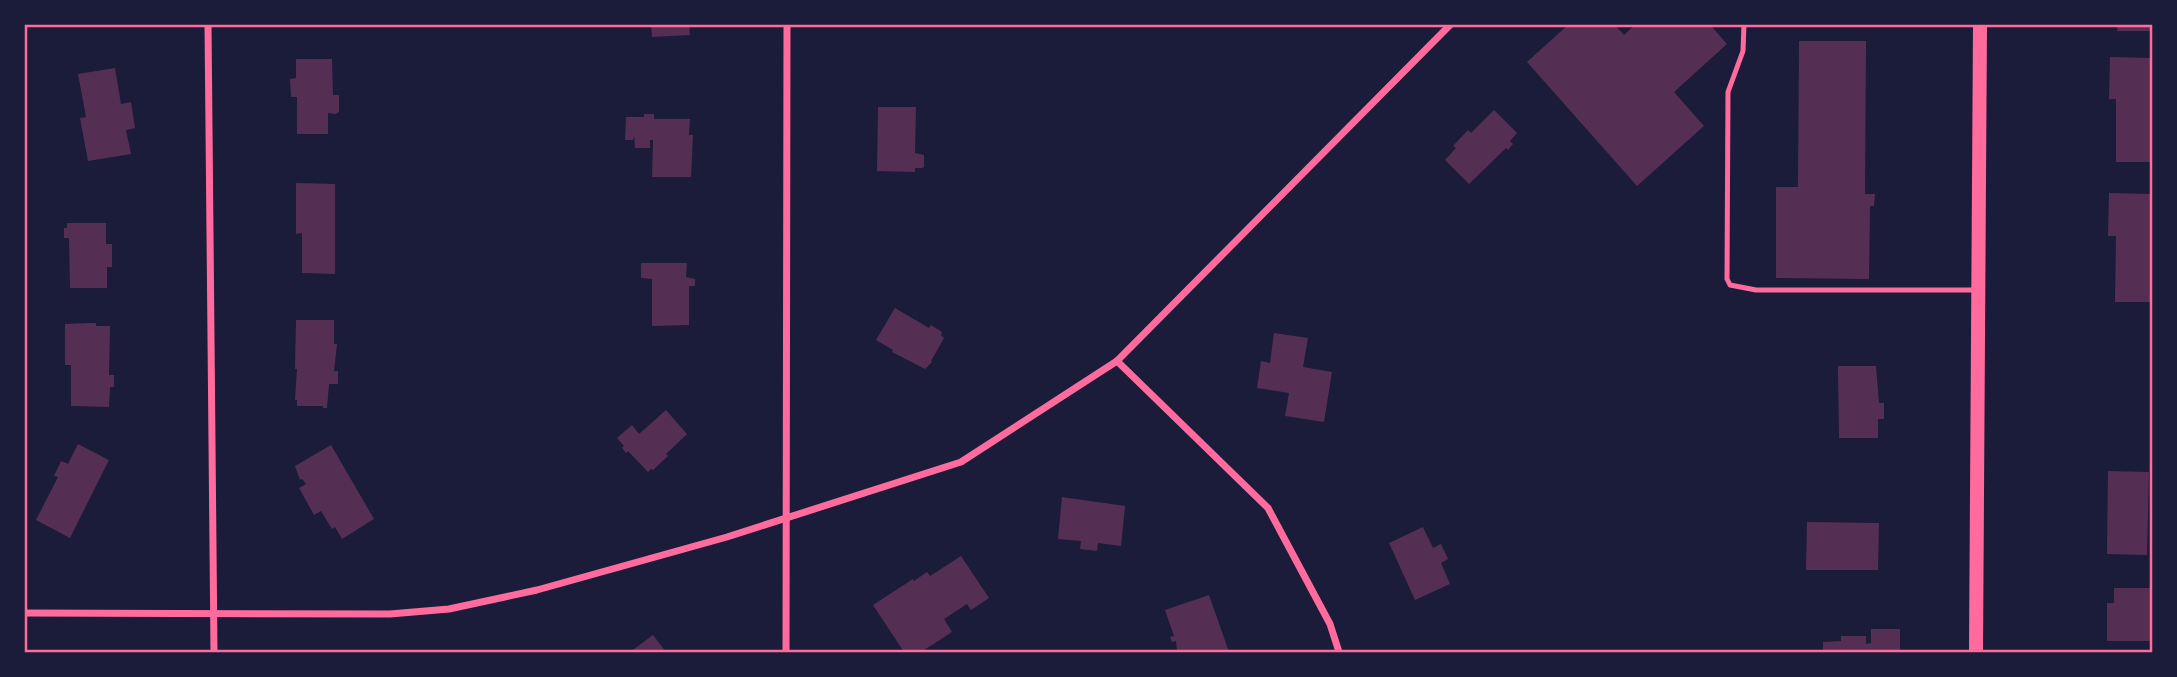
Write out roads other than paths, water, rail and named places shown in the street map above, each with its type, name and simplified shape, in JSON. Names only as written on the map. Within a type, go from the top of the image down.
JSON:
[{"type":"main road","points":[[1976,653],[1980,24]]},
{"type":"street","points":[[208,24],[214,653]]},
{"type":"street","points":[[786,653],[787,24]]},
{"type":"street","points":[[24,613],[390,614],[449,609],[537,590],[656,558],[961,462],[1117,361],[1451,24]]},
{"type":"street","points":[[1117,361],[1268,508],[1330,624],[1339,653]]},
{"type":"lane","points":[[1744,24],[1744,51],[1728,92],[1727,279],[1730,285],[1756,290],[1979,290]]}]
